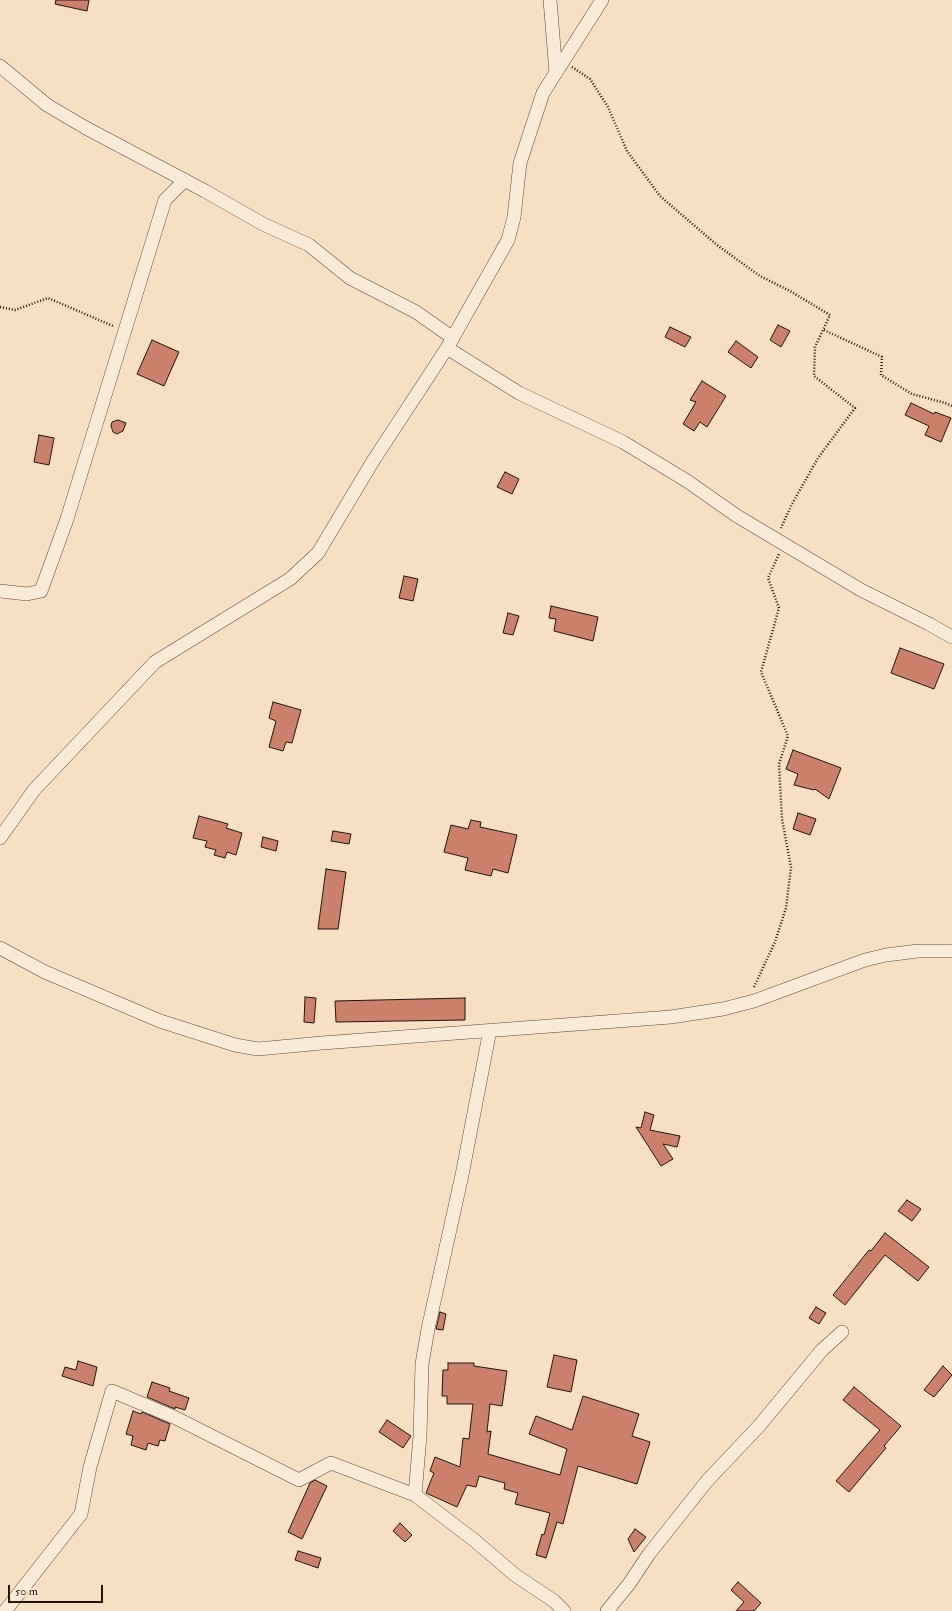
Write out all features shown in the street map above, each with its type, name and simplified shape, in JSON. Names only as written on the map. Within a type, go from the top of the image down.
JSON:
[{"type":"street","points":[[550,0],[556,73]]},
{"type":"street","points":[[0,838],[34,790],[155,662],[290,580],[318,553],[373,461],[450,343],[508,240],[514,217],[520,163],[543,93],[602,0]]},
{"type":"street","points":[[0,66],[47,105],[86,128],[186,180],[263,224],[310,245],[350,278],[416,312],[450,343],[518,392],[624,442],[687,481],[737,516],[860,590],[952,637]]},
{"type":"street","points":[[0,591],[27,594],[41,591],[68,519],[165,200],[186,180]]},
{"type":"street","points":[[0,948],[45,972],[160,1021],[235,1046],[258,1049],[322,1042],[671,1017],[723,1009],[747,1002],[865,960],[886,955],[918,951],[952,951]]},
{"type":"street","points":[[415,1495],[420,1436],[422,1364],[428,1329],[462,1175],[490,1030]]},
{"type":"street","points":[[607,1611],[630,1584],[649,1554],[707,1481],[759,1426],[822,1350],[842,1332]]},
{"type":"street","points":[[5,1611],[81,1514],[90,1467],[112,1391],[176,1418],[299,1480],[331,1463],[415,1495],[474,1540],[515,1575],[554,1601],[564,1611]]},
{"type":"path","points":[[564,61],[590,79],[608,107],[627,150],[660,196],[717,245],[760,276],[790,291],[830,316],[815,347],[814,376],[855,408],[818,458],[792,504],[768,578],[779,608],[761,672],[788,736],[780,764],[780,771],[782,819],[791,867],[786,908],[775,942],[747,1002]]},
{"type":"path","points":[[0,307],[15,310],[48,298],[113,326],[124,338]]},
{"type":"path","points":[[824,330],[882,357],[881,375],[912,394],[952,406]]},
{"type":"building","points":[[56,0],[89,0],[87,11],[55,4]]},
{"type":"building","points":[[778,325],[790,331],[781,347],[770,340]]},
{"type":"building","points":[[670,327],[691,337],[685,347],[665,337]]},
{"type":"building","points":[[152,340],[179,352],[164,386],[137,374]]},
{"type":"building","points":[[736,341],[758,357],[751,368],[728,352]]},
{"type":"building","points":[[702,381],[726,396],[707,427],[700,422],[694,431],[683,424],[696,402],[690,400]]},
{"type":"building","points":[[911,403],[934,414],[935,412],[951,418],[941,442],[925,435],[929,426],[905,415]]},
{"type":"building","points":[[118,420],[126,423],[123,431],[117,434],[113,432],[111,426],[112,422]]},
{"type":"building","points":[[39,435],[54,438],[49,465],[34,462]]},
{"type":"building","points":[[505,472],[519,479],[512,494],[497,487]]},
{"type":"building","points":[[404,576],[418,579],[413,601],[399,598]]},
{"type":"building","points":[[551,606],[598,617],[593,641],[554,631],[556,619],[549,618]]},
{"type":"building","points":[[508,613],[519,616],[513,635],[503,633]]},
{"type":"building","points":[[900,648],[944,664],[934,689],[891,673]]},
{"type":"building","points":[[273,702],[301,710],[292,743],[286,742],[283,751],[269,747],[276,721],[269,718]]},
{"type":"building","points":[[793,750],[841,768],[829,799],[815,789],[794,785],[798,774],[786,769]]},
{"type":"building","points":[[798,813],[816,819],[810,835],[793,829]]},
{"type":"building","points":[[199,816],[228,824],[226,828],[242,833],[236,855],[227,852],[225,858],[214,855],[216,850],[205,847],[207,841],[193,838]]},
{"type":"building","points":[[471,820],[481,822],[480,827],[517,835],[508,873],[493,869],[491,876],[465,870],[468,858],[444,852],[451,825],[468,829]]},
{"type":"building","points":[[333,831],[351,834],[349,844],[331,841]]},
{"type":"building","points":[[263,837],[278,841],[276,851],[261,847]]},
{"type":"building","points":[[326,869],[346,872],[338,929],[318,929]]},
{"type":"building","points":[[305,997],[316,998],[314,1023],[304,1022]]},
{"type":"building","points":[[465,998],[465,1020],[336,1022],[335,1001]]},
{"type":"building","points":[[645,1112],[654,1115],[650,1130],[680,1136],[677,1147],[663,1144],[673,1159],[661,1166],[636,1127],[641,1128]]},
{"type":"building","points":[[907,1200],[921,1209],[912,1221],[898,1211]]},
{"type":"building","points":[[885,1233],[929,1267],[918,1281],[885,1255],[845,1305],[833,1295],[869,1250],[871,1251]]},
{"type":"building","points":[[816,1307],[826,1313],[819,1324],[809,1318]]},
{"type":"building","points":[[440,1312],[446,1314],[443,1330],[436,1329]]},
{"type":"building","points":[[554,1355],[577,1360],[571,1392],[547,1387]]},
{"type":"building","points":[[78,1361],[97,1367],[93,1386],[62,1376],[65,1367],[76,1370]]},
{"type":"building","points":[[448,1363],[474,1363],[474,1366],[507,1371],[502,1406],[490,1404],[487,1432],[491,1431],[488,1454],[560,1475],[567,1449],[529,1434],[536,1416],[572,1430],[583,1396],[639,1414],[632,1436],[650,1442],[637,1484],[578,1466],[563,1524],[557,1522],[546,1558],[536,1555],[542,1534],[544,1535],[550,1513],[515,1504],[518,1493],[504,1489],[505,1483],[479,1476],[476,1487],[467,1485],[457,1507],[426,1493],[434,1473],[430,1471],[435,1457],[460,1467],[463,1438],[469,1439],[473,1404],[447,1404],[447,1396],[442,1396],[443,1370],[448,1370]]},
{"type":"building","points":[[943,1366],[952,1375],[934,1397],[924,1390]]},
{"type":"building","points":[[152,1382],[170,1388],[169,1391],[189,1398],[185,1410],[175,1407],[175,1409],[147,1397]]},
{"type":"building","points":[[854,1387],[901,1426],[884,1446],[886,1448],[849,1492],[836,1481],[880,1430],[843,1400]]},
{"type":"building","points":[[133,1411],[141,1414],[142,1412],[170,1424],[165,1441],[160,1440],[158,1446],[148,1443],[146,1450],[131,1445],[133,1436],[126,1434]]},
{"type":"building","points":[[387,1420],[411,1436],[403,1448],[379,1432]]},
{"type":"building","points":[[315,1480],[327,1486],[302,1539],[288,1532],[310,1483]]},
{"type":"building","points":[[400,1523],[412,1535],[405,1542],[393,1531]]},
{"type":"building","points":[[635,1529],[646,1537],[634,1552],[628,1539]]},
{"type":"building","points":[[298,1551],[321,1558],[318,1568],[295,1560]]},
{"type":"building","points":[[738,1582],[761,1603],[754,1611],[736,1611],[744,1602],[731,1590]]}]
